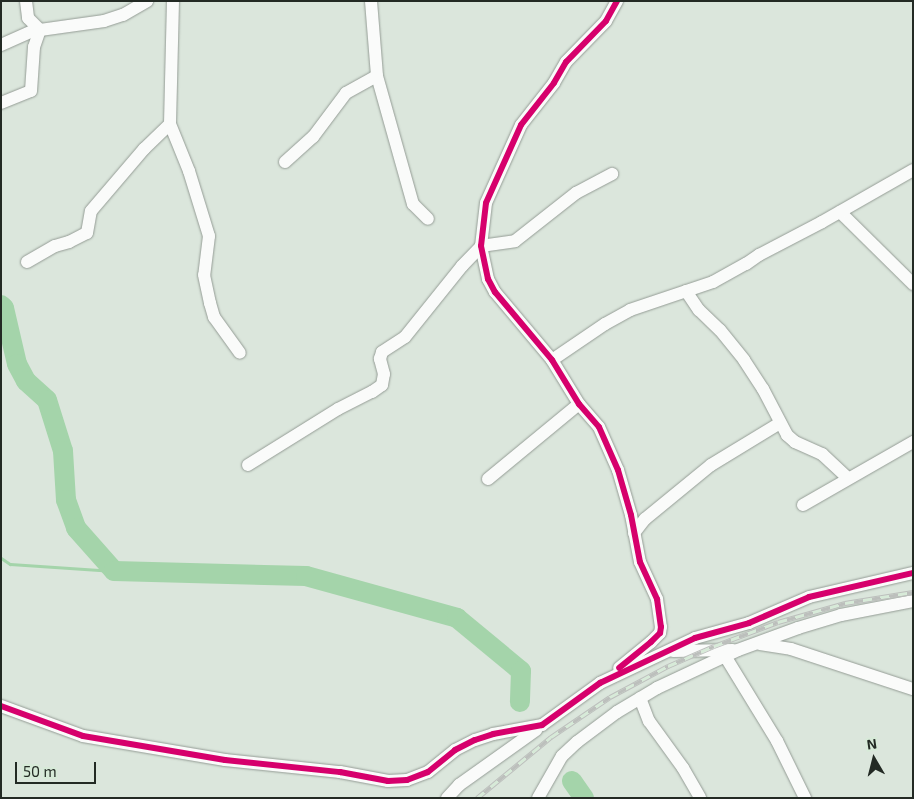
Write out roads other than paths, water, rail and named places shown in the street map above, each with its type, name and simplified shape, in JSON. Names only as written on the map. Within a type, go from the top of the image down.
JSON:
[{"type":"street","points":[[26,1],[28,18],[40,30]]},
{"type":"street","points":[[1,45],[25,33],[104,21],[123,15],[147,1]]},
{"type":"street","points":[[173,1],[170,124],[189,171],[209,236],[204,275],[210,303],[214,316],[240,353]]},
{"type":"street","points":[[371,1],[377,76],[413,204],[428,219]]},
{"type":"street","points":[[447,798],[459,785],[600,683],[660,634],[662,627],[657,599],[640,562],[618,470],[608,443],[600,427],[579,404],[552,360],[495,292],[488,279],[481,246],[486,202],[521,125],[554,83],[566,62],[606,21],[617,1]]},
{"type":"street","points":[[1,102],[30,91],[34,47],[40,30]]},
{"type":"street","points":[[286,162],[313,137],[346,93],[377,76]]},
{"type":"street","points":[[27,262],[55,246],[69,242],[86,233],[91,211],[144,150],[170,124]]},
{"type":"street","points":[[552,360],[605,324],[630,310],[722,277],[759,254],[840,212],[913,170]]},
{"type":"street","points":[[248,465],[338,409],[382,385],[384,374],[380,359],[382,352],[405,337],[462,266],[481,246],[515,241],[576,193],[612,174]]},
{"type":"street","points":[[840,212],[913,284]]},
{"type":"street","points":[[686,291],[699,310],[720,330],[744,360],[762,388],[780,423],[791,438],[822,454],[848,478]]},
{"type":"street","points":[[488,479],[579,404]]},
{"type":"street","points":[[634,533],[645,519],[711,465],[780,423]]},
{"type":"street","points":[[803,505],[913,442]]},
{"type":"street","points":[[600,683],[695,638],[749,623],[809,597],[913,573]]},
{"type":"street","points":[[538,798],[562,756],[572,746],[600,724],[640,698],[677,678],[753,644],[840,615],[913,601]]},
{"type":"street","points":[[753,644],[791,649],[913,688]]},
{"type":"street","points":[[666,652],[738,650]]},
{"type":"street","points":[[726,656],[777,741],[805,798]]},
{"type":"street","points":[[640,698],[649,721],[683,768],[700,798]]},
{"type":"street","points":[[1,706],[83,736],[225,760],[340,772],[388,781],[407,780],[428,772],[456,750],[493,734],[542,725]]},
{"type":"waterway","points":[[1,305],[4,308],[17,364],[26,381],[47,400],[63,451],[66,500],[76,528],[114,571],[306,576],[457,618],[521,671],[520,702]]},
{"type":"waterway","points":[[1,558],[10,564],[114,571]]},
{"type":"waterway","points":[[572,781],[584,798]]},
{"type":"railway","points":[[477,798],[551,737],[610,697],[668,666],[778,622],[845,603],[913,592]]}]
